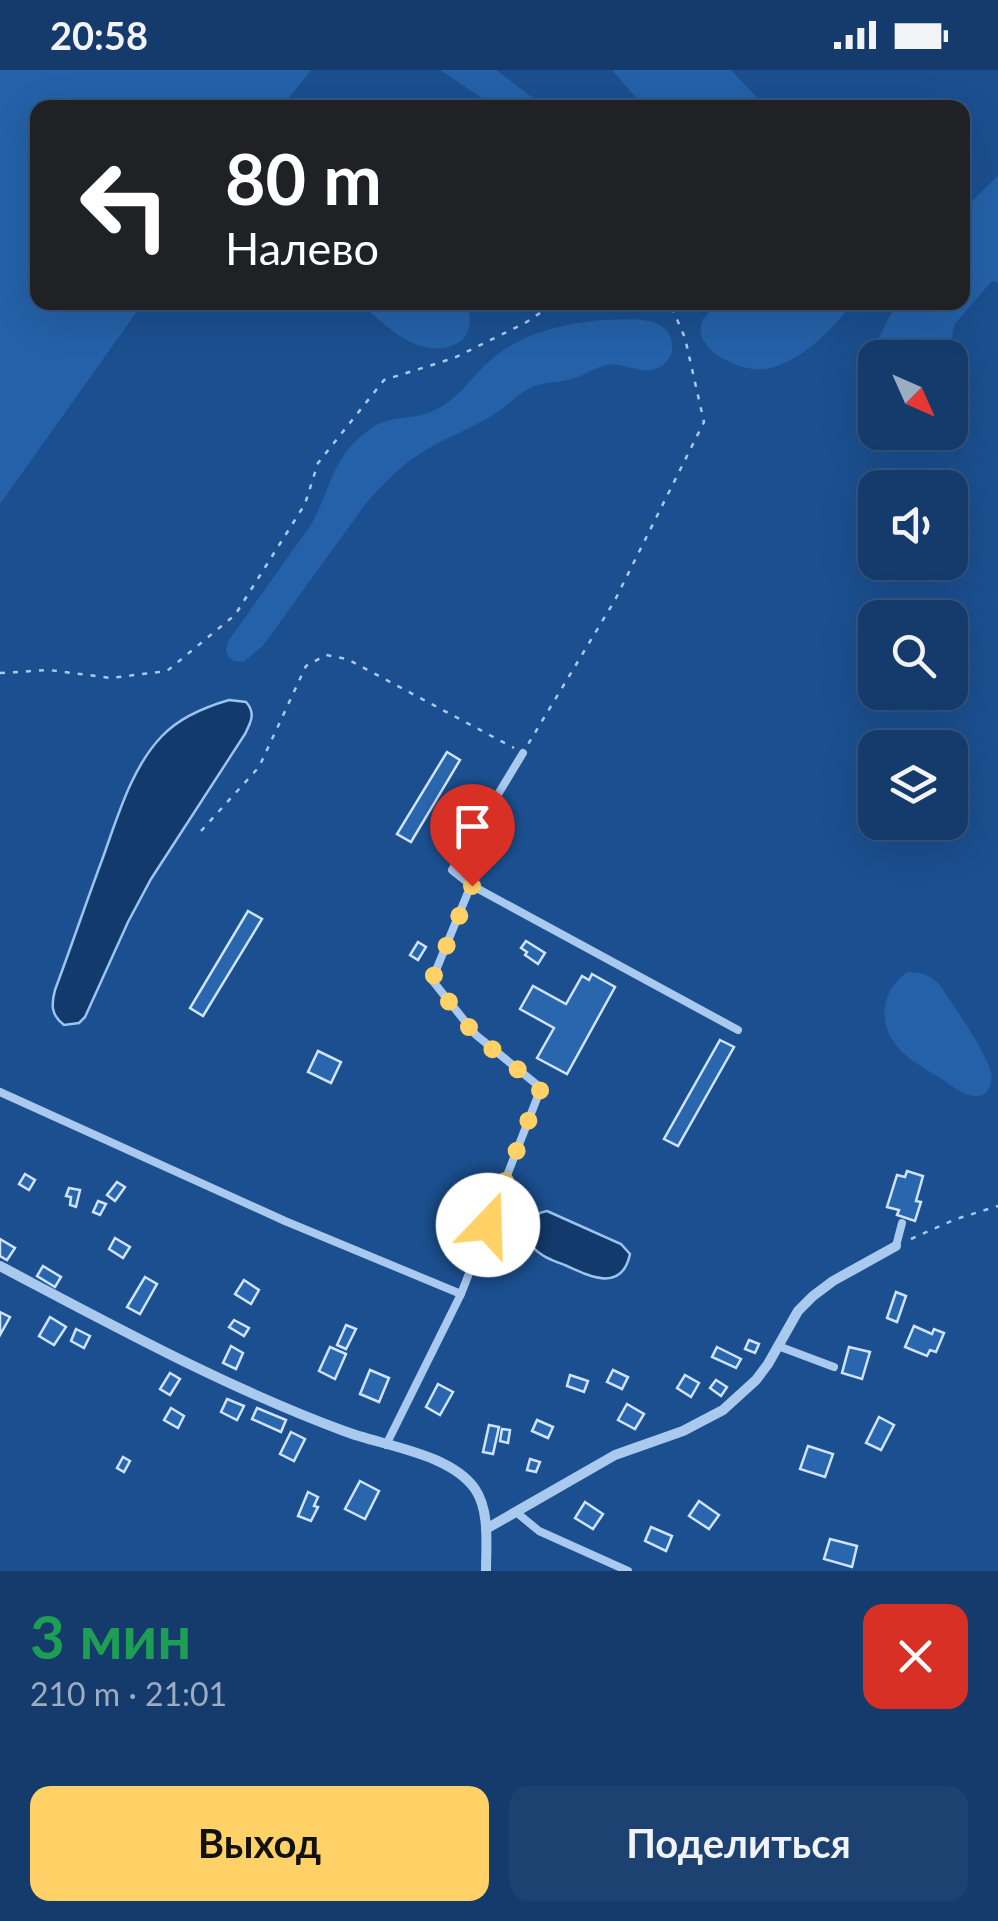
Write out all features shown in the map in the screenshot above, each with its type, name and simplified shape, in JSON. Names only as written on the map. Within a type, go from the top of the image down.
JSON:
[{"type":"street","points":[[486,1529],[615,1455],[683,1431],[724,1410],[756,1380],[798,1311],[813,1296],[896,1246]]},
{"type":"street","points":[[0,1266],[226,1381],[336,1428],[447,1465],[475,1489],[483,1508],[486,1571]]},
{"type":"lane","points":[[523,753],[452,870],[472,886],[738,1030]]},
{"type":"lane","points":[[386,1445],[461,1294],[541,1088],[476,1036],[432,980],[472,886]]},
{"type":"lane","points":[[0,1092],[285,1221],[461,1294]]},
{"type":"lane","points":[[896,1246],[902,1223]]},
{"type":"lane","points":[[778,1346],[834,1367]]},
{"type":"lane","points":[[516,1512],[539,1532],[628,1571]]},
{"type":"path","points":[[0,673],[49,670],[111,678],[167,671],[235,615],[305,504],[318,463],[384,380],[454,358],[545,310]]},
{"type":"path","points":[[201,831],[258,767],[306,666],[326,656],[347,659],[523,753],[615,600],[704,422],[685,338],[673,310]]},
{"type":"path","points":[[896,1246],[956,1219],[998,1206]]},
{"type":"shaded area","points":[[0,70],[311,70],[287,100],[30,100],[30,310],[138,310],[0,504]]},
{"type":"shaded area","points":[[440,70],[496,70],[536,100],[485,100]]},
{"type":"shaded area","points":[[612,70],[731,70],[759,100],[638,100]]},
{"type":"shaded area","points":[[998,176],[998,283],[992,281],[970,306],[970,204]]},
{"type":"shaded area","points":[[367,310],[468,310],[469,314],[470,325],[464,338],[449,347],[423,347],[389,328]]},
{"type":"shaded area","points":[[847,310],[804,352],[766,369],[734,364],[706,344],[701,325],[710,312]]},
{"type":"shaded area","points":[[894,310],[967,310],[954,325],[952,340],[878,340]]},
{"type":"shaded area","points":[[601,320],[644,320],[663,327],[669,334],[670,356],[656,369],[611,365],[570,380],[535,386],[493,415],[418,455],[367,502],[262,647],[243,662],[228,657],[229,640],[312,523],[337,466],[360,437],[380,423],[427,413],[445,404],[493,358],[517,342],[558,327]]},
{"type":"shaded area","points":[[229,700],[246,702],[251,710],[245,734],[151,879],[85,1017],[79,1023],[64,1025],[53,1009],[55,990],[133,778],[169,729],[193,714]]},
{"type":"shaded area","points":[[907,972],[925,975],[940,985],[969,1029],[991,1073],[991,1085],[985,1094],[972,1096],[958,1090],[912,1060],[895,1043],[884,1011],[890,990]]},
{"type":"shaded area","points":[[547,1211],[621,1244],[630,1254],[626,1266],[613,1277],[595,1277],[536,1250],[528,1236],[529,1225]]},
{"type":"building","points":[[447,752],[460,760],[411,842],[397,834]]},
{"type":"building","points":[[248,911],[262,919],[203,1016],[190,1008]]},
{"type":"building","points":[[526,941],[545,953],[538,964],[521,948]]},
{"type":"building","points":[[418,942],[426,947],[418,960],[410,955]]},
{"type":"building","points":[[592,974],[615,987],[567,1074],[537,1058],[554,1028],[520,1009],[533,986],[566,1004],[582,976],[589,980]]},
{"type":"building","points":[[720,1040],[734,1047],[678,1146],[664,1139]]},
{"type":"building","points":[[318,1051],[341,1062],[331,1083],[308,1072]]},
{"type":"building","points":[[907,1171],[923,1176],[915,1221],[887,1207],[897,1175],[905,1177]]},
{"type":"building","points":[[25,1174],[35,1180],[29,1190],[19,1184]]},
{"type":"building","points":[[117,1182],[125,1187],[115,1201],[107,1195]]},
{"type":"building","points":[[69,1188],[80,1190],[76,1207],[70,1205],[71,1197],[66,1196]]},
{"type":"building","points":[[98,1201],[106,1204],[100,1215],[93,1212]]},
{"type":"building","points":[[115,1238],[130,1247],[123,1258],[109,1249]]},
{"type":"building","points":[[0,1239],[15,1248],[7,1260],[0,1256]]},
{"type":"building","points":[[43,1266],[61,1277],[55,1287],[37,1276]]},
{"type":"building","points":[[145,1277],[157,1284],[140,1314],[127,1307]]},
{"type":"building","points":[[244,1280],[259,1290],[251,1304],[235,1294]]},
{"type":"building","points":[[896,1292],[906,1296],[897,1322],[887,1318]]},
{"type":"building","points":[[0,1312],[10,1317],[0,1335]]},
{"type":"building","points":[[50,1317],[66,1327],[54,1345],[39,1336]]},
{"type":"building","points":[[234,1320],[249,1328],[244,1336],[229,1327]]},
{"type":"building","points":[[346,1325],[356,1329],[346,1349],[337,1345]]},
{"type":"building","points":[[914,1326],[932,1334],[934,1329],[944,1333],[936,1352],[930,1350],[927,1356],[905,1347]]},
{"type":"building","points":[[76,1329],[90,1336],[84,1348],[71,1341]]},
{"type":"building","points":[[749,1340],[759,1344],[755,1353],[745,1349]]},
{"type":"building","points":[[231,1346],[243,1353],[236,1369],[223,1363]]},
{"type":"building","points":[[330,1347],[346,1354],[335,1379],[319,1371]]},
{"type":"building","points":[[717,1347],[741,1359],[736,1368],[712,1357]]},
{"type":"building","points":[[849,1347],[870,1352],[862,1379],[842,1373]]},
{"type":"building","points":[[370,1370],[389,1378],[379,1402],[360,1394]]},
{"type":"building","points":[[613,1370],[628,1377],[622,1389],[607,1382]]},
{"type":"building","points":[[170,1373],[180,1379],[170,1395],[160,1389]]},
{"type":"building","points":[[570,1375],[588,1381],[584,1392],[567,1386]]},
{"type":"building","points":[[685,1375],[699,1383],[691,1397],[677,1388]]},
{"type":"building","points":[[716,1380],[727,1387],[721,1396],[710,1388]]},
{"type":"building","points":[[438,1384],[453,1392],[440,1415],[426,1407]]},
{"type":"building","points":[[227,1399],[244,1406],[237,1420],[221,1412]]},
{"type":"building","points":[[627,1404],[644,1414],[635,1429],[618,1420]]},
{"type":"building","points":[[171,1408],[184,1416],[178,1428],[164,1420]]},
{"type":"building","points":[[257,1408],[286,1420],[281,1432],[252,1419]]},
{"type":"building","points":[[879,1417],[894,1425],[881,1450],[866,1443]]},
{"type":"building","points":[[537,1420],[553,1427],[548,1438],[532,1431]]},
{"type":"building","points":[[489,1425],[499,1427],[493,1454],[483,1452]]},
{"type":"building","points":[[502,1429],[510,1430],[508,1443],[500,1441]]},
{"type":"building","points":[[291,1432],[305,1439],[294,1461],[280,1454]]},
{"type":"building","points":[[808,1446],[833,1454],[825,1477],[800,1469]]},
{"type":"building","points":[[123,1457],[130,1461],[124,1472],[117,1468]]},
{"type":"building","points":[[530,1459],[540,1462],[536,1472],[527,1470]]},
{"type":"building","points":[[360,1481],[379,1491],[365,1519],[345,1509]]},
{"type":"building","points":[[308,1492],[318,1497],[311,1521],[298,1516]]},
{"type":"building","points":[[699,1501],[719,1515],[709,1529],[689,1516]]},
{"type":"building","points":[[585,1502],[603,1514],[593,1529],[575,1518]]},
{"type":"building","points":[[651,1527],[672,1536],[666,1551],[645,1541]]},
{"type":"building","points":[[830,1539],[857,1546],[852,1567],[824,1559]]},
{"type":"route","points":[[472,886],[432,980],[476,1036],[541,1088],[488,1225]]}]
